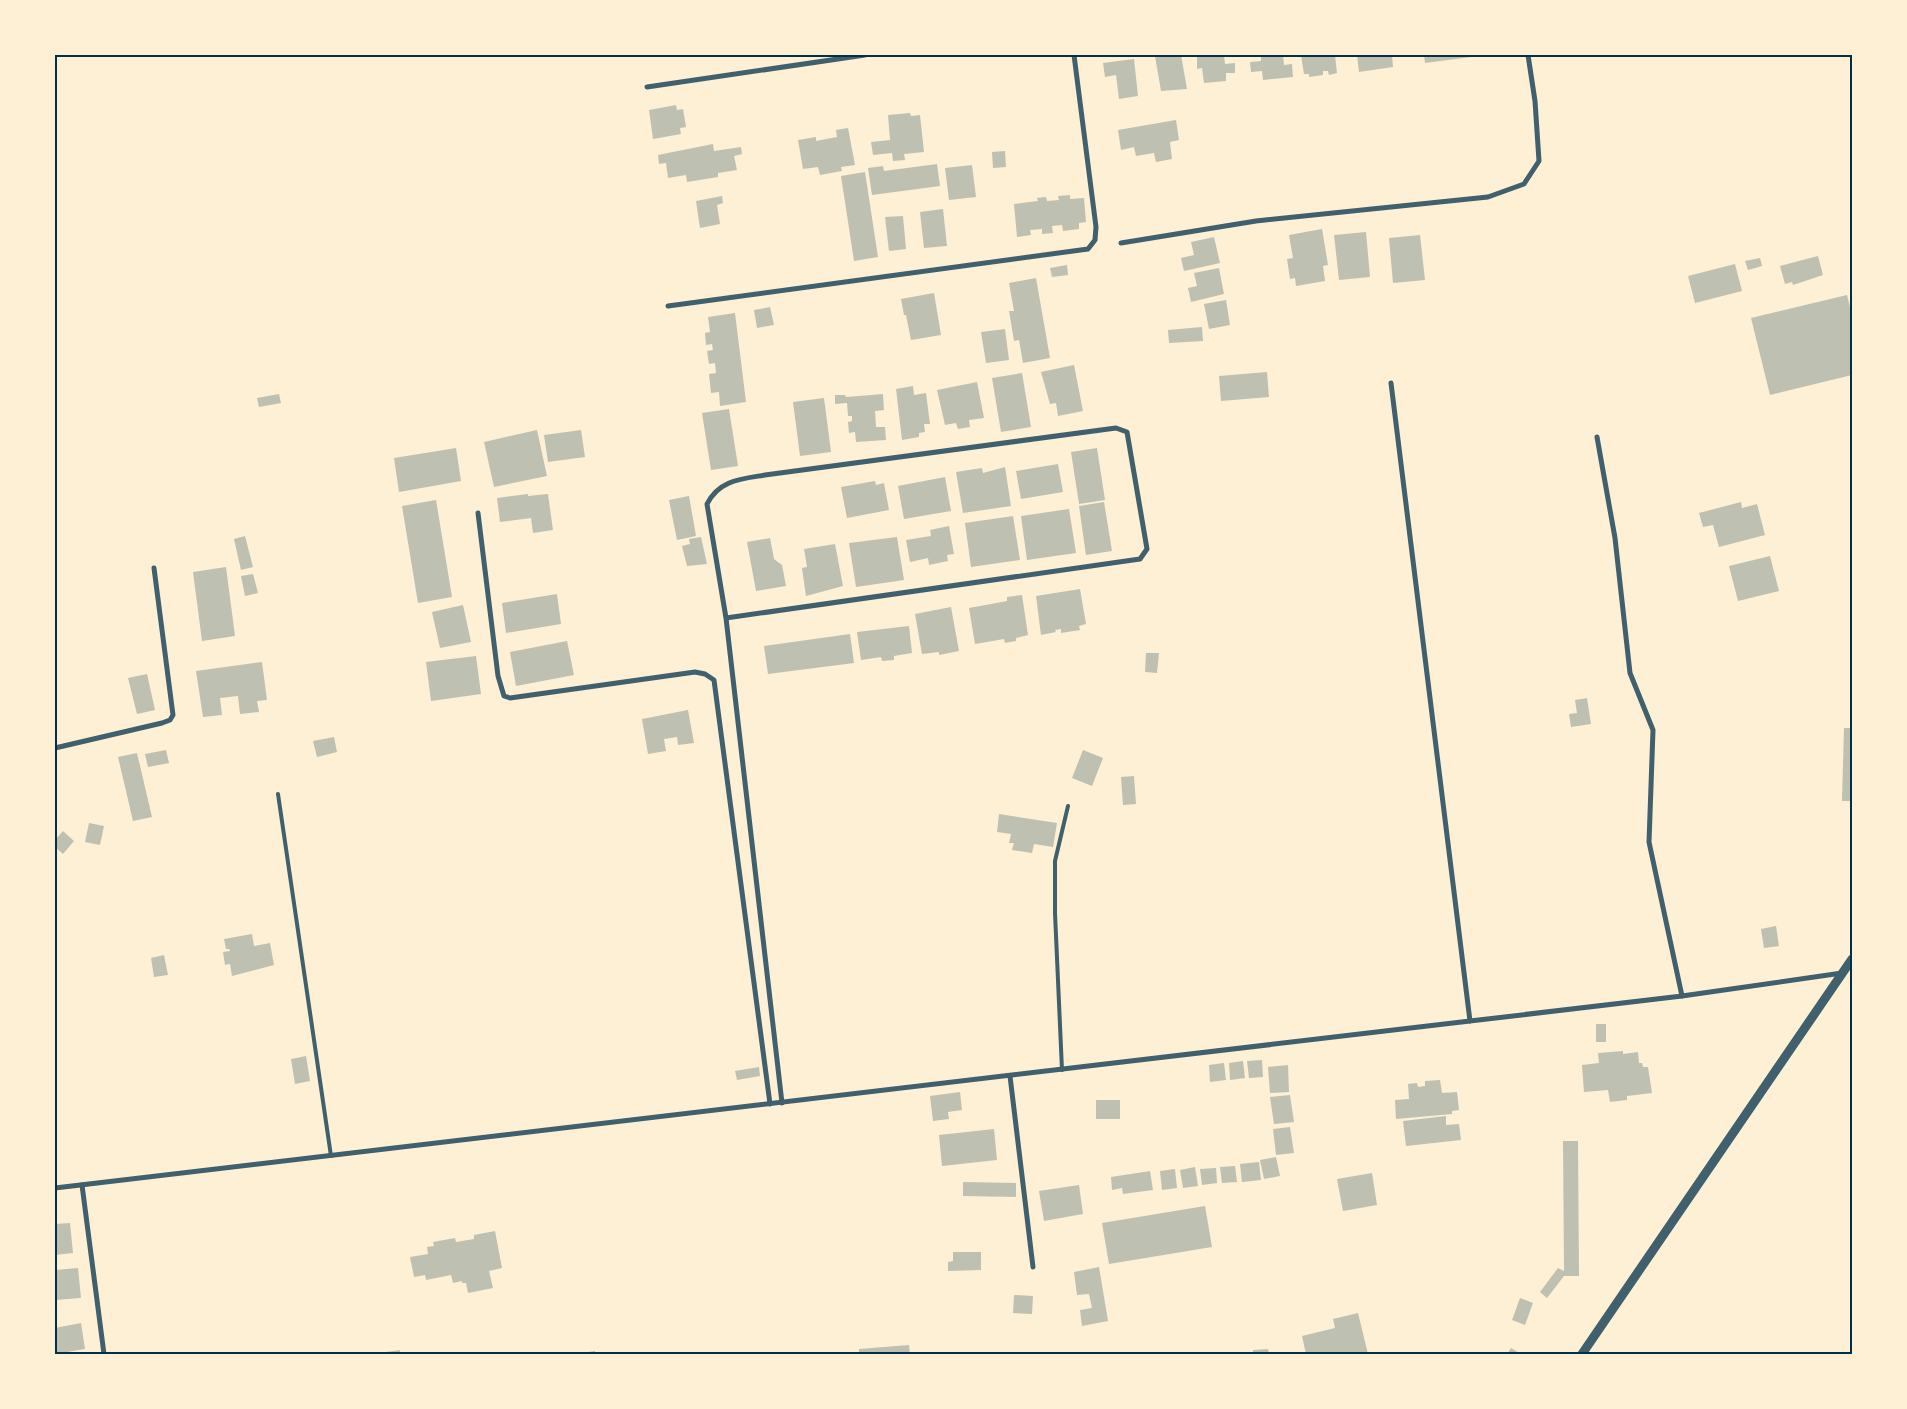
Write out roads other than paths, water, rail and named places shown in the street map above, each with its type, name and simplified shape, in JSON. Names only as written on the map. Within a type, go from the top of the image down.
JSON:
[{"type":"street","points":[[647,87],[865,55]]},
{"type":"street","points":[[668,306],[1088,249],[1095,240],[1096,227],[1074,55]]},
{"type":"street","points":[[1121,243],[1256,221],[1488,197],[1524,184],[1539,160],[1535,102],[1528,55]]},
{"type":"street","points":[[1390,383],[1470,1021]]},
{"type":"street","points":[[726,618],[1140,559],[1147,549],[1127,432],[1116,428],[866,460],[732,481],[719,488],[707,504],[726,618],[782,1103]]},
{"type":"street","points":[[1597,437],[1615,538],[1630,673],[1653,730],[1649,842],[1682,996]]},
{"type":"street","points":[[478,513],[498,676],[504,696],[510,698],[695,672],[705,674],[714,680],[770,1104]]},
{"type":"street","points":[[55,748],[162,723],[170,720],[173,715],[154,568]]},
{"type":"street","points":[[1582,1354],[1852,960]]},
{"type":"street","points":[[55,1188],[1682,996],[1843,973]]},
{"type":"street","points":[[1010,1076],[1032,1267]]},
{"type":"street","points":[[82,1185],[104,1354]]},
{"type":"lane","points":[[278,794],[331,1156]]},
{"type":"lane","points":[[1062,1070],[1054,913],[1055,861],[1068,806]]}]
